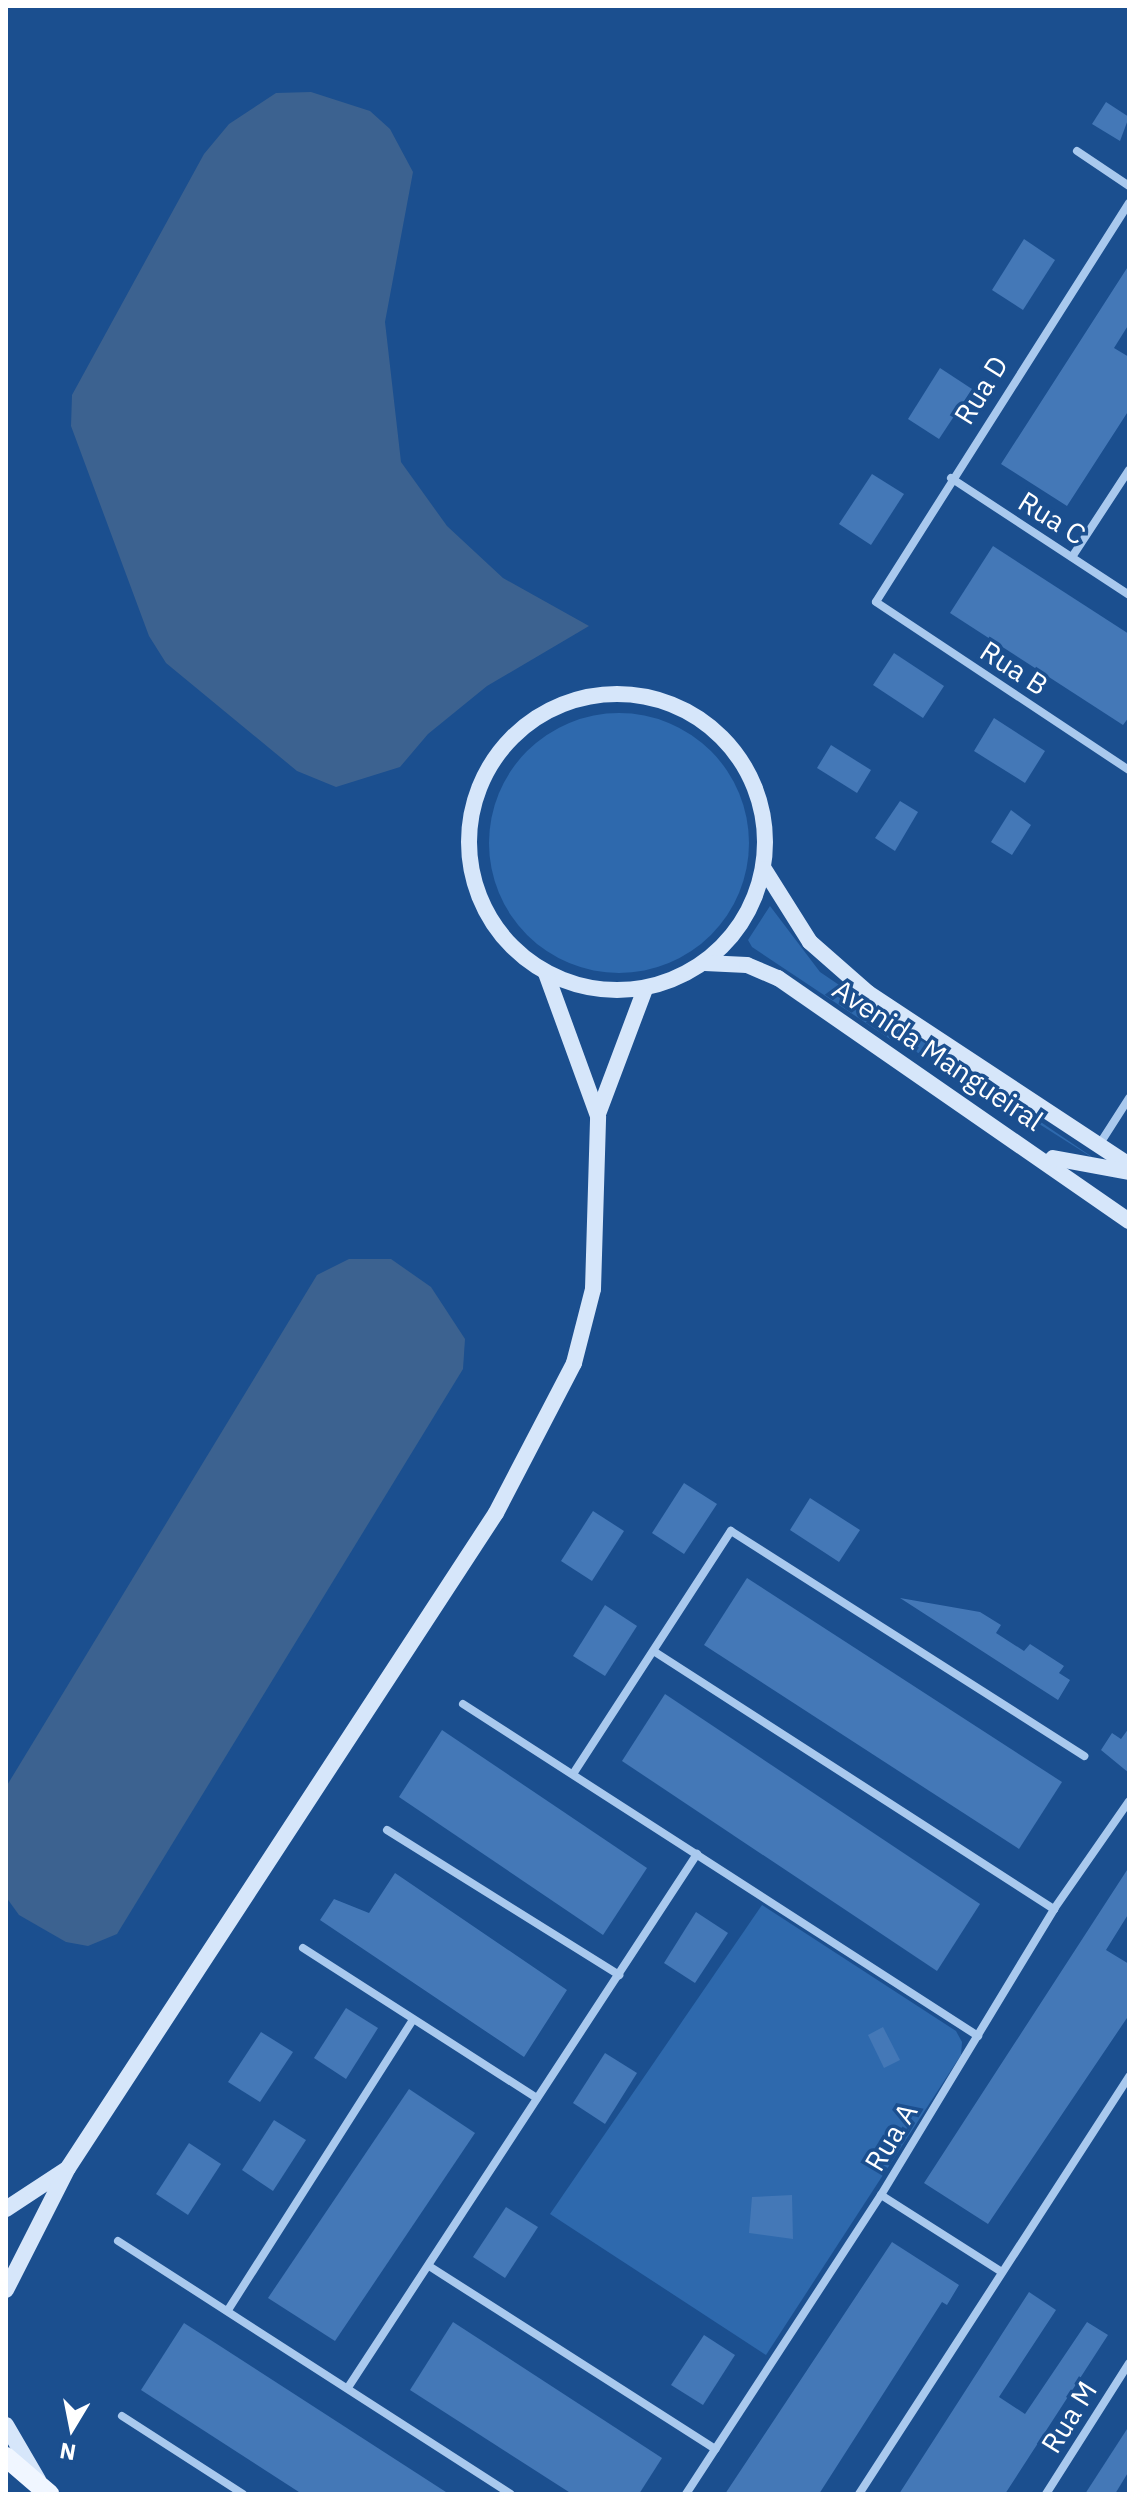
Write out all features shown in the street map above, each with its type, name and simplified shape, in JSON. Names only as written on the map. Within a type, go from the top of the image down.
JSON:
[{"type":"main road","points":[[6,2457],[46,2491]]},
{"type":"street","points":[[1077,151],[1129,186]]},
{"type":"street","name":"Rua D","points":[[876,602],[951,478],[1129,203]]},
{"type":"street","points":[[1072,557],[1129,470]]},
{"type":"street","name":"Rua C","points":[[951,478],[1129,595]]},
{"type":"street","name":"Rua B","points":[[876,602],[1129,770]]},
{"type":"street","points":[[625,693],[674,704],[717,731],[748,771],[765,818],[764,869],[753,905],[705,963],[645,989],[594,989],[546,973],[506,943],[479,900],[467,851],[472,801],[493,756],[529,720],[575,698],[625,693]]},
{"type":"street","name":"Avenida Mangueiral","points":[[764,869],[810,942],[868,993],[1129,1165]]},
{"type":"street","name":"Avenida Mangueiral","points":[[705,963],[747,965],[778,978],[1036,1152],[1129,1221]]},
{"type":"street","points":[[546,973],[598,1116]]},
{"type":"street","points":[[6,2290],[68,2168],[540,1437],[574,1363],[593,1289],[598,1116],[645,989]]},
{"type":"street","points":[[1099,1145],[1129,1098]]},
{"type":"street","points":[[1036,1152],[1082,1168],[1129,1172]]},
{"type":"street","points":[[573,1774],[731,1531],[1084,1756]]},
{"type":"street","points":[[655,1652],[1054,1909]]},
{"type":"street","points":[[463,1704],[978,2036]]},
{"type":"street","name":"Rua A","points":[[686,2494],[881,2195],[1054,1909],[1129,1801]]},
{"type":"street","points":[[1120,1815],[1129,1821]]},
{"type":"street","points":[[387,1830],[619,1975]]},
{"type":"street","points":[[349,2386],[697,1854]]},
{"type":"street","points":[[303,1948],[537,2098]]},
{"type":"street","points":[[228,2310],[413,2020]]},
{"type":"street","points":[[859,2494],[1129,2076]]},
{"type":"street","points":[[6,2209],[68,2168]]},
{"type":"street","points":[[881,2195],[1002,2272]]},
{"type":"street","points":[[118,2241],[349,2386],[511,2494]]},
{"type":"street","points":[[429,2266],[715,2449]]},
{"type":"street","name":"Rua M","points":[[1046,2494],[1129,2363]]},
{"type":"street","points":[[122,2416],[243,2494]]},
{"type":"street","points":[[6,2425],[46,2491]]},
{"type":"shaded area","points":[[311,92],[370,111],[390,129],[413,172],[385,322],[401,462],[447,526],[503,578],[589,626],[487,686],[428,734],[400,767],[336,787],[297,771],[166,663],[149,636],[71,426],[72,395],[204,154],[229,124],[276,93]]},
{"type":"shaded area","points":[[619,713],[644,715],[680,728],[702,742],[720,760],[739,793],[747,818],[747,868],[734,904],[720,926],[702,944],[669,963],[644,971],[619,973],[594,971],[558,958],[536,944],[518,926],[499,893],[491,868],[489,843],[491,818],[504,782],[518,760],[536,742],[569,723],[594,715]]},
{"type":"shaded area","points":[[770,906],[820,972],[1107,1167],[957,1072],[890,1039],[752,947],[748,940]]},
{"type":"shaded area","points":[[349,1259],[391,1259],[431,1287],[465,1339],[463,1369],[117,1934],[88,1946],[66,1942],[19,1915],[6,1897],[6,1787],[317,1275]]},
{"type":"shaded area","points":[[762,1905],[956,2031],[962,2042],[961,2055],[766,2355],[550,2214]]},
{"type":"building","points":[[1106,102],[1129,117],[1120,141],[1092,124]]},
{"type":"building","points":[[1024,239],[1055,260],[1023,310],[992,290]]},
{"type":"building","points":[[1129,265],[1129,324],[1114,348],[1129,357],[1129,410],[1067,506],[1001,464]]},
{"type":"building","points":[[940,368],[972,389],[939,439],[908,419]]},
{"type":"building","points":[[872,474],[904,494],[871,545],[839,524]]},
{"type":"building","points":[[993,546],[1129,634],[1129,717],[1123,725],[950,613]]},
{"type":"building","points":[[894,653],[944,686],[923,718],[873,685]]},
{"type":"building","points":[[994,718],[1045,751],[1025,783],[974,751]]},
{"type":"building","points":[[831,745],[871,770],[857,793],[817,768]]},
{"type":"building","points":[[900,801],[918,812],[895,851],[875,838]]},
{"type":"building","points":[[1011,810],[1031,825],[1012,855],[991,842]]},
{"type":"building","points":[[684,1483],[717,1504],[684,1554],[652,1533]]},
{"type":"building","points":[[810,1498],[860,1530],[839,1562],[790,1530]]},
{"type":"building","points":[[593,1511],[624,1531],[592,1581],[561,1561]]},
{"type":"building","points":[[747,1578],[1062,1782],[1019,1849],[704,1645]]},
{"type":"building","points":[[900,1598],[980,1612],[1001,1625],[996,1633],[1024,1651],[1030,1644],[1064,1666],[1059,1673],[1070,1680],[1058,1700]]},
{"type":"building","points":[[605,1605],[637,1626],[605,1676],[573,1656]]},
{"type":"building","points":[[665,1694],[980,1904],[937,1971],[622,1761]]},
{"type":"building","points":[[1129,1728],[1129,1773],[1101,1750],[1112,1733],[1121,1739]]},
{"type":"building","points":[[442,1730],[647,1868],[603,1935],[399,1797]]},
{"type":"building","points":[[1129,1867],[1129,1913],[1106,1950],[1129,1964],[1129,2015],[988,2224],[924,2183]]},
{"type":"building","points":[[395,1873],[567,1990],[524,2057],[320,1920],[334,1899],[369,1913]]},
{"type":"building","points":[[696,1912],[728,1933],[695,1983],[664,1963]]},
{"type":"building","points":[[346,2008],[378,2028],[346,2079],[314,2058]]},
{"type":"building","points":[[883,2027],[900,2060],[884,2068],[868,2035]]},
{"type":"building","points":[[261,2032],[293,2052],[260,2102],[228,2082]]},
{"type":"building","points":[[605,2053],[637,2073],[605,2124],[573,2103]]},
{"type":"building","points":[[409,2089],[475,2133],[335,2341],[268,2298]]},
{"type":"building","points":[[274,2120],[306,2140],[273,2191],[242,2170]]},
{"type":"building","points":[[189,2143],[221,2164],[188,2215],[156,2194]]},
{"type":"building","points":[[792,2195],[793,2239],[749,2233],[752,2197]]},
{"type":"building","points":[[506,2207],[538,2227],[505,2278],[473,2257]]},
{"type":"building","points":[[892,2242],[959,2285],[947,2305],[942,2302],[819,2494],[725,2494]]},
{"type":"building","points":[[1029,2292],[1056,2310],[999,2397],[1025,2414],[1087,2322],[1108,2335],[1005,2494],[899,2494]]},
{"type":"building","points":[[453,2322],[662,2458],[639,2494],[572,2494],[410,2390]]},
{"type":"building","points":[[184,2323],[449,2494],[302,2494],[141,2390]]},
{"type":"building","points":[[704,2335],[735,2355],[703,2405],[671,2385]]},
{"type":"building","points":[[1129,2426],[1129,2471],[1115,2494],[1085,2494]]}]
